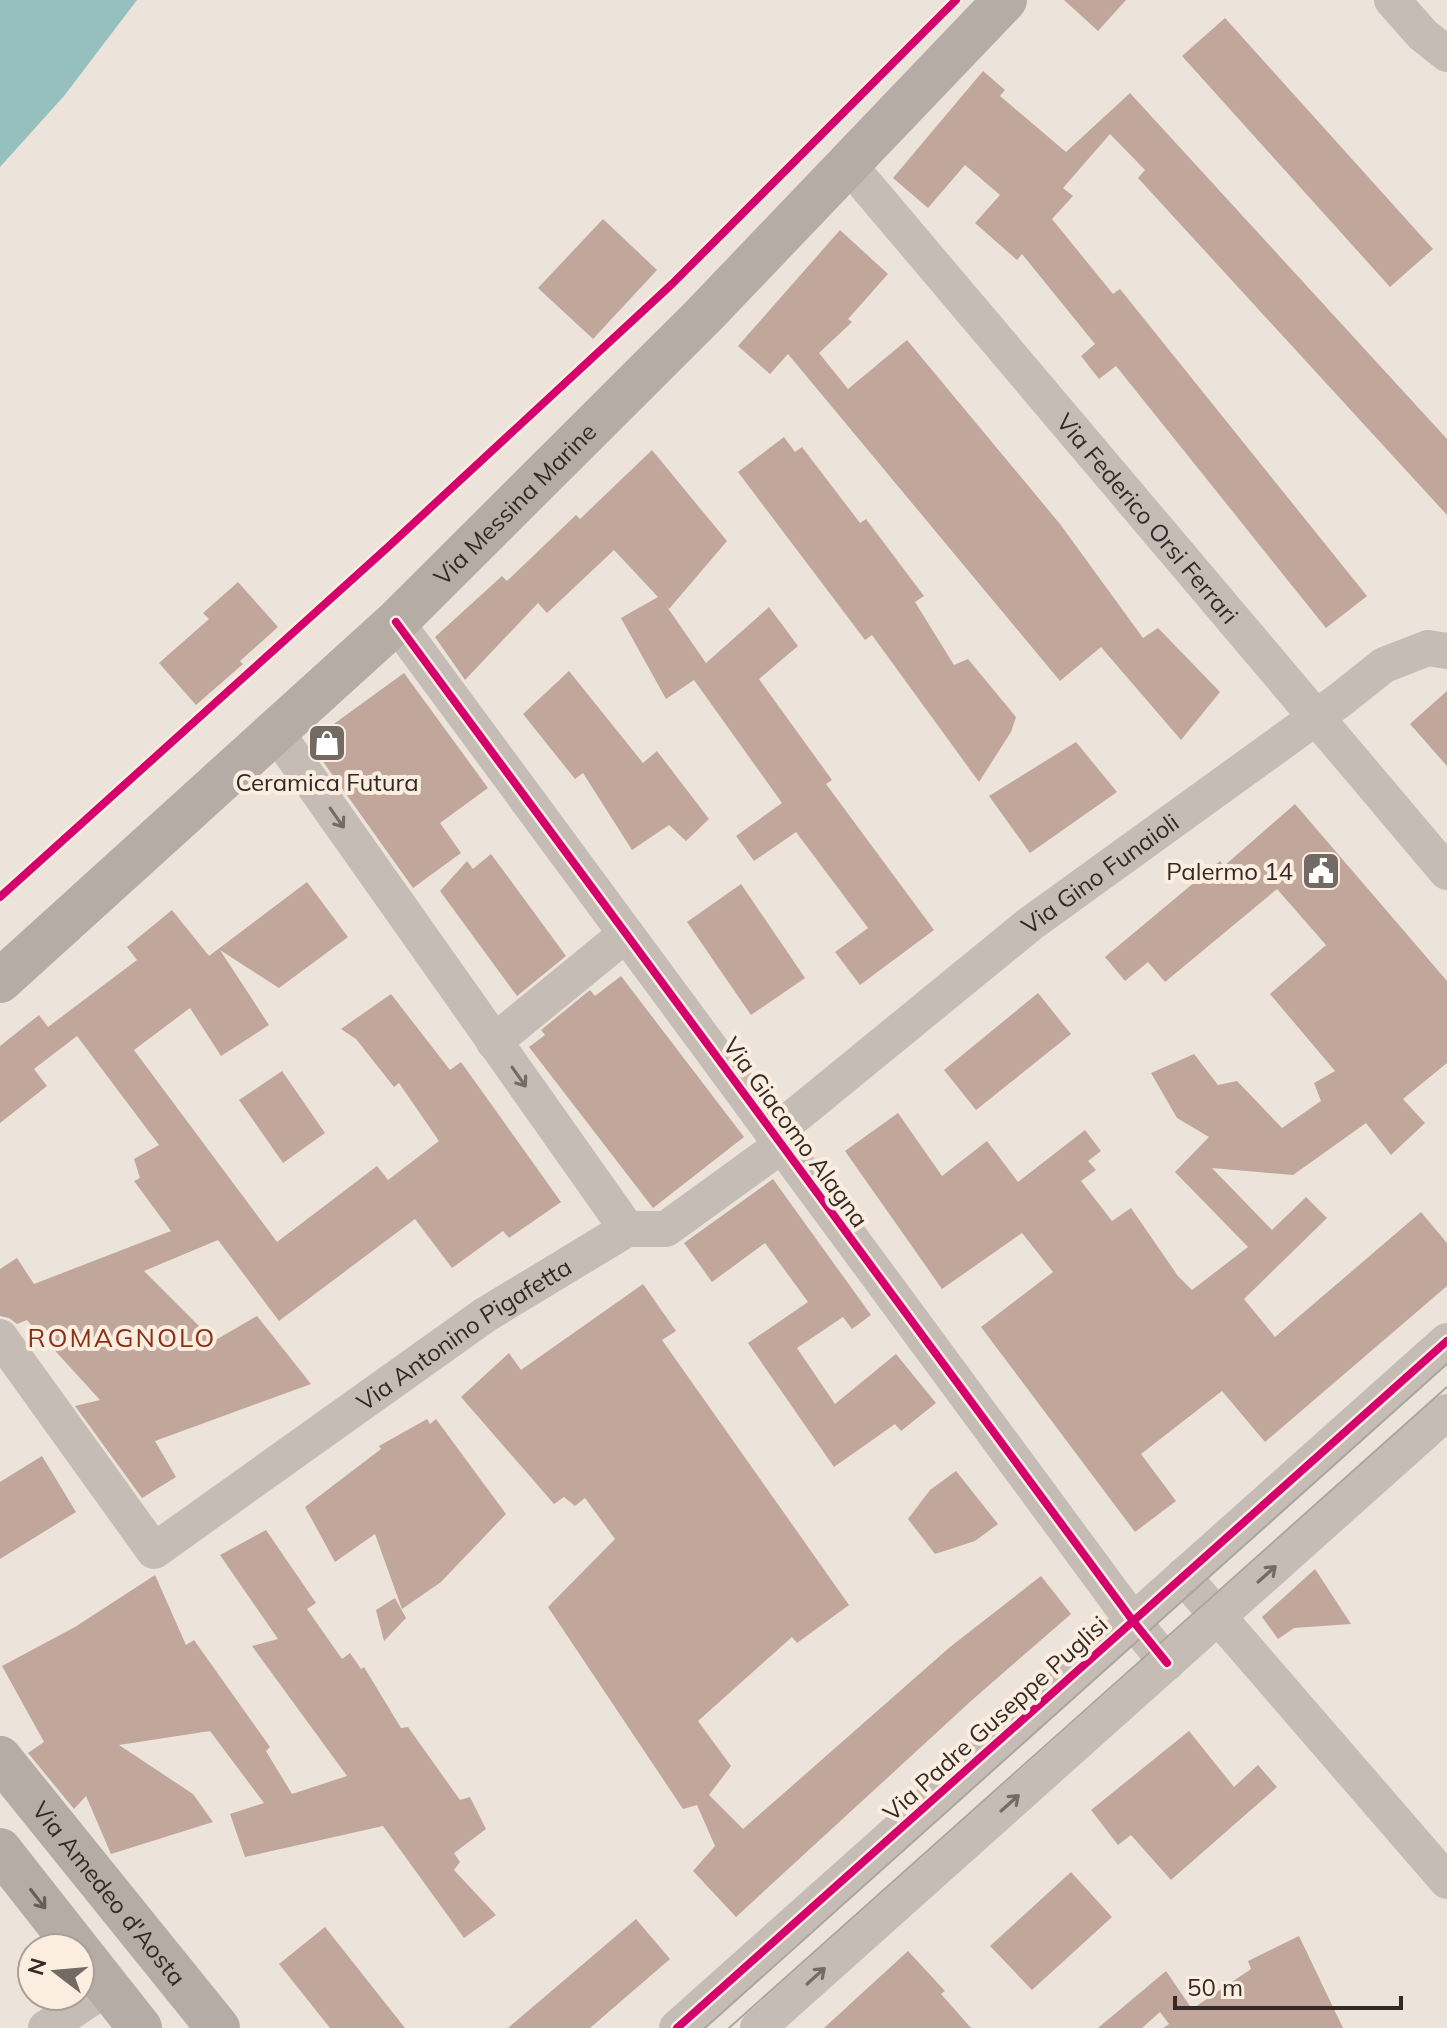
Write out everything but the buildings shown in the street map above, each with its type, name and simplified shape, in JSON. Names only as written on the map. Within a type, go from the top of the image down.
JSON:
[{"type":"main road","name":"Via Messina Marine","points":[[0,981],[396,622],[704,315],[1005,0]]},
{"type":"main road","name":"Via Amedeo d'Aosta","points":[[0,1758],[218,2028]]},
{"type":"main road","points":[[0,1850],[64,1932]]},
{"type":"main road","points":[[96,1972],[140,2028]]},
{"type":"street","points":[[1392,0],[1423,35],[1447,54]]},
{"type":"street","name":"Via Federico Orsi Ferrari","points":[[848,164],[1447,872]]},
{"type":"street","name":"Via Giacomo Alagna","points":[[396,622],[1167,1663]]},
{"type":"street","name":"Via Gino Funaioli","points":[[777,1140],[1030,924],[1384,665],[1428,648],[1447,651]]},
{"type":"street","points":[[276,732],[627,1229],[666,1229],[777,1140]]},
{"type":"street","points":[[494,1042],[626,934]]},
{"type":"street","name":"Via Antonino Pigafetta","points":[[0,1337],[154,1551],[485,1315],[627,1229]]},
{"type":"street","name":"Via Padre Guseppe Puglisi","points":[[677,2028],[1447,1341]]},
{"type":"street","points":[[758,2028],[1447,1412]]},
{"type":"street","points":[[1183,1576],[1447,1881]]},
{"type":"street","points":[[46,2028],[108,1987]]},
{"type":"water","points":[[0,0],[137,0],[64,96],[0,167]]},
{"type":"tram line","points":[[705,2028],[1447,1364]]},
{"type":"tram line","points":[[729,2028],[1447,1387]]},
{"type":"cycle path","points":[[0,897],[388,547],[672,284],[956,0]]},
{"type":"cycle path","points":[[396,622],[1167,1663]]},
{"type":"cycle path","points":[[677,2028],[1447,1341]]},
{"type":"place","name":"Ceramica Futura","points":[[327,743]]},
{"type":"place","name":"Palermo 14","points":[[1321,871]]},
{"type":"district","name":"ROMAGNOLO","points":[[122,1337]]}]
